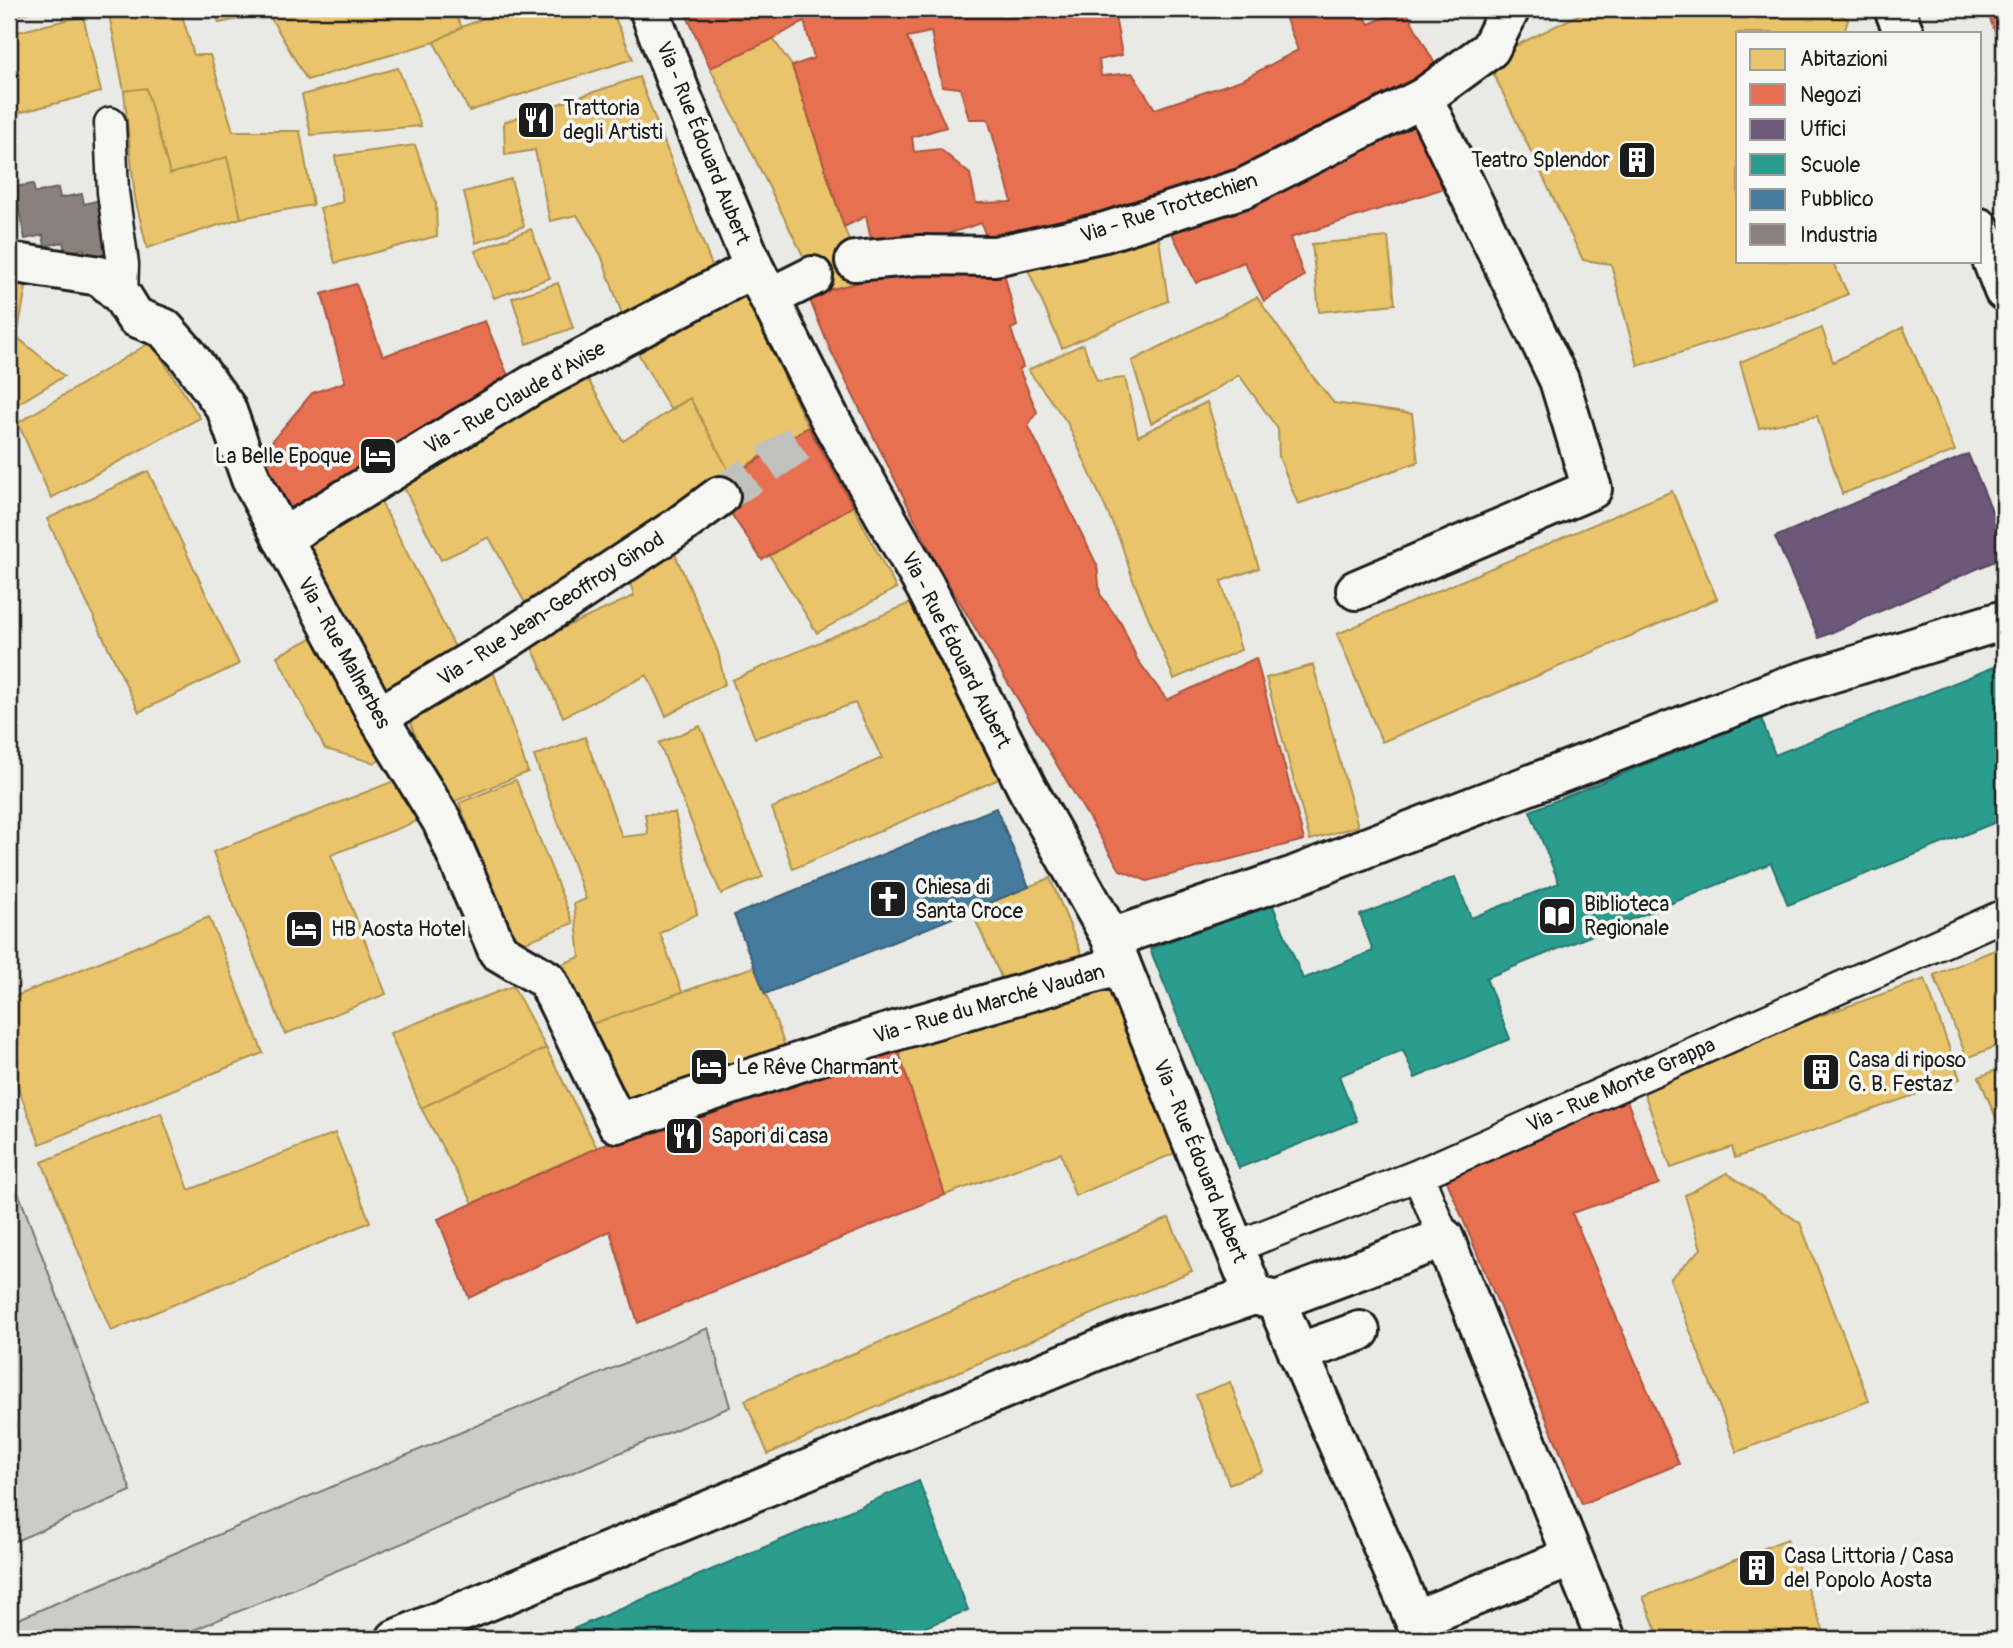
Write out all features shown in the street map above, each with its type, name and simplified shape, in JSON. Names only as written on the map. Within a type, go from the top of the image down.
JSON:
[{"type":"street","name":"Via - Rue Édouard Aubert","points":[[649,9],[682,97],[821,426],[925,586],[1027,788],[1116,952],[1233,1248],[1298,1353],[1419,1630]]},
{"type":"street","name":"Via - Rue Trottechien","points":[[855,261],[920,255],[995,256],[1105,232],[1244,188],[1423,99],[1490,49],[1510,9]]},
{"type":"street","points":[[1894,9],[1904,32]]},
{"type":"street","points":[[1356,590],[1592,489],[1559,380],[1423,99]]},
{"type":"street","points":[[1982,233],[2004,291]]},
{"type":"street","name":"Via - Rue Malherbes","points":[[9,262],[100,276],[122,296],[135,317],[164,328],[226,408],[251,479],[378,717],[442,821],[457,875],[498,951],[547,980],[617,1123]]},
{"type":"street","name":"Via - Rue Claude d'Avise","points":[[282,538],[532,385],[761,283],[813,276]]},
{"type":"street","name":"Via - Rue Jean-Geoffroy Ginod","points":[[378,717],[508,639],[678,527],[720,496]]},
{"type":"street","name":"Via - Rue du Marché Vaudan","points":[[617,1123],[881,1035],[1116,952],[1294,876],[1782,688],[2004,620]]},
{"type":"street","points":[[396,1639],[1137,1334],[1265,1298],[1444,1238],[1606,1639]]},
{"type":"street","points":[[1298,1353],[1360,1331]]},
{"type":"street","points":[[1419,1630],[1572,1557]]},
{"type":"lane","points":[[110,123],[113,192],[123,264],[122,296]]},
{"type":"lane","name":"Via - Rue Monte Grappa","points":[[1233,1248],[1418,1175],[2004,915]]},
{"type":"lane","points":[[1418,1175],[1444,1238]]},
{"type":"shaded area","points":[[9,1168],[131,1491],[9,1544]]},
{"type":"shaded area","points":[[708,1328],[730,1407],[172,1639],[9,1639],[9,1623]]},
{"type":"building: Abitazioni","points":[[108,9],[180,9],[194,55],[210,55],[233,131],[300,131],[313,205],[241,218],[227,157],[170,174],[146,88],[124,91]]},
{"type":"building: Abitazioni","points":[[215,9],[452,9],[462,27],[434,42],[307,80],[268,13],[219,23]]},
{"type":"building: Abitazioni","points":[[506,9],[611,9],[633,59],[469,111],[434,42]]},
{"type":"building: Abitazioni","name":"Teatro Splendor","points":[[1590,9],[1833,9],[1848,20],[1844,32],[1736,32],[1736,262],[1832,262],[1848,294],[1800,315],[1638,366],[1611,264],[1583,260],[1487,60]]},
{"type":"building: Abitazioni","points":[[83,16],[101,92],[18,113],[9,74],[9,34]]},
{"type":"building: Abitazioni","points":[[773,39],[792,66],[864,281],[821,292],[710,68]]},
{"type":"building: Abitazioni","points":[[398,68],[421,126],[311,135],[302,95]]},
{"type":"building: Abitazioni","points":[[639,77],[714,271],[623,317],[601,255],[577,215],[550,221],[535,150],[505,155],[504,122]]},
{"type":"building: Abitazioni","points":[[146,88],[170,174],[227,157],[241,218],[147,248],[135,198],[124,91]]},
{"type":"building: Abitazioni","points":[[415,145],[436,204],[437,236],[335,263],[320,208],[343,202],[335,156]]},
{"type":"building: Abitazioni","points":[[511,179],[524,226],[476,243],[464,192]]},
{"type":"building: Abitazioni","points":[[1157,225],[1168,301],[1062,348],[1027,267]]},
{"type":"building: Abitazioni","points":[[531,229],[550,278],[494,298],[475,251]]},
{"type":"building: Abitazioni","points":[[1388,237],[1395,304],[1319,312],[1312,244]]},
{"type":"building: Abitazioni","points":[[9,274],[28,276],[17,337],[64,376],[9,409]]},
{"type":"building: Abitazioni","points":[[740,282],[808,427],[731,475],[690,398],[670,409],[631,341]]},
{"type":"building: Abitazioni","points":[[558,283],[573,328],[527,344],[512,298]]},
{"type":"building: Abitazioni","points":[[1257,297],[1334,403],[1412,414],[1418,462],[1298,504],[1279,457],[1278,429],[1239,375],[1151,423],[1132,361]]},
{"type":"building: Abitazioni","points":[[1903,327],[1955,451],[1842,494],[1817,416],[1759,428],[1740,362],[1822,328],[1833,362]]},
{"type":"building: Abitazioni","points":[[151,342],[200,418],[51,498],[18,423]]},
{"type":"building: Abitazioni","points":[[1083,344],[1097,381],[1125,378],[1138,436],[1207,402],[1259,568],[1221,581],[1241,650],[1174,679],[1133,580],[1120,540],[1067,422],[1028,370]]},
{"type":"building: Abitazioni","points":[[582,369],[623,441],[690,398],[731,475],[530,612],[489,537],[441,560],[400,480]]},
{"type":"building: Abitazioni","points":[[148,471],[239,664],[139,712],[47,519]]},
{"type":"building: Abitazioni","points":[[1672,491],[1717,599],[1382,742],[1337,634]]},
{"type":"building: Abitazioni","points":[[376,492],[458,653],[379,697],[300,543]]},
{"type":"building: Abitazioni","points":[[853,506],[896,588],[817,633],[770,556]]},
{"type":"building: Abitazioni","points":[[670,543],[718,652],[725,684],[666,716],[647,675],[563,717],[530,643],[634,596],[626,568]]},
{"type":"building: Abitazioni","points":[[910,603],[999,779],[793,869],[772,808],[882,758],[855,703],[755,738],[732,680]]},
{"type":"building: Abitazioni","points":[[323,632],[389,754],[375,763],[325,749],[277,656]]},
{"type":"building: Abitazioni","points":[[491,665],[528,772],[443,806],[407,714]]},
{"type":"building: Abitazioni","points":[[1313,665],[1358,826],[1310,840],[1266,678]]},
{"type":"building: Abitazioni","points":[[700,726],[763,877],[721,894],[659,743]]},
{"type":"building: Abitazioni","points":[[585,737],[622,837],[648,834],[645,814],[675,813],[697,914],[660,933],[682,992],[586,1026],[562,964],[580,957],[574,904],[586,899],[534,756]]},
{"type":"building: Abitazioni","points":[[516,780],[573,923],[516,946],[459,803]]},
{"type":"building: Abitazioni","points":[[394,781],[414,791],[425,818],[331,855],[386,994],[285,1034],[213,852]]},
{"type":"building: Abitazioni","points":[[1050,878],[1082,955],[1006,988],[971,910]]},
{"type":"building: Abitazioni","points":[[209,917],[263,1053],[40,1144],[9,1065],[9,999]]},
{"type":"building: Abitazioni","points":[[2004,946],[2004,1043],[1967,1058],[1934,975]]},
{"type":"building: Abitazioni","points":[[756,966],[787,1052],[630,1111],[586,1026]]},
{"type":"building: Abitazioni","points":[[1111,977],[1182,1150],[1075,1196],[1061,1153],[945,1195],[895,1041]]},
{"type":"building: Abitazioni","name":"Casa di riposo G. B. Festaz","points":[[1925,979],[1960,1079],[1735,1158],[1732,1147],[1671,1168],[1642,1087],[1701,1058]]},
{"type":"building: Abitazioni","points":[[513,986],[546,1048],[421,1108],[390,1033]]},
{"type":"building: Abitazioni","points":[[546,1048],[597,1148],[473,1203],[421,1108]]},
{"type":"building: Abitazioni","points":[[2004,1067],[2004,1137],[1979,1077]]},
{"type":"building: Abitazioni","points":[[161,1113],[189,1190],[335,1133],[370,1222],[111,1331],[42,1162]]},
{"type":"building: Abitazioni","points":[[1727,1173],[1800,1223],[1869,1401],[1737,1452],[1670,1279],[1701,1249],[1685,1195]]},
{"type":"building: Abitazioni","points":[[1169,1218],[1192,1271],[768,1454],[745,1400]]},
{"type":"building: Abitazioni","points":[[1230,1382],[1263,1471],[1229,1484],[1196,1395]]},
{"type":"building: Abitazioni","name":"Casa Littoria / Casa del Popolo Aosta","points":[[1787,1539],[1827,1639],[1660,1639],[1643,1597]]},
{"type":"building: Negozi","points":[[15,9],[39,9],[17,15]]},
{"type":"building: Negozi","points":[[488,9],[506,9],[491,16]]},
{"type":"building: Negozi","points":[[684,9],[1072,9],[1073,18],[1115,16],[1122,55],[1099,60],[1101,76],[1132,73],[1155,109],[1244,79],[1298,50],[1282,9],[1360,9],[1369,24],[1405,9],[1442,77],[1215,186],[990,247],[981,223],[914,245],[909,234],[871,240],[866,216],[844,227],[792,66],[814,58],[804,21],[773,39],[710,68]],"holes":[[[931,32],[942,86],[960,88],[969,119],[988,119],[1012,202],[976,203],[970,174],[940,149],[914,152],[912,137],[946,127],[907,37]]]},
{"type":"building: Negozi","points":[[1986,9],[2004,9],[2004,55]]},
{"type":"building: Negozi","points":[[1411,120],[1445,188],[1290,238],[1304,276],[1264,301],[1244,262],[1196,283],[1169,227]]},
{"type":"building: Negozi","points":[[1002,264],[1017,326],[1011,329],[1023,367],[1019,369],[1037,412],[1028,425],[1097,565],[1100,594],[1122,625],[1137,659],[1167,700],[1256,658],[1304,840],[1147,881],[1120,870],[938,566],[830,349],[809,298],[821,292],[864,281]]},
{"type":"building: Negozi","points":[[356,284],[383,356],[485,321],[514,390],[290,523],[259,457],[312,393],[345,382],[322,294]]},
{"type":"building: Negozi","points":[[808,427],[853,506],[762,560],[714,488]]},
{"type":"building: Negozi","points":[[895,1041],[945,1195],[638,1323],[610,1231],[469,1298],[438,1219],[605,1144]]},
{"type":"building: Negozi","points":[[1626,1098],[1659,1184],[1572,1213],[1679,1464],[1582,1504],[1444,1174]]},
{"type":"building: Uffici","points":[[1968,454],[2004,539],[2004,557],[1819,638],[1775,537]]},
{"type":"building: Scuole","name":"Biblioteca Regionale","points":[[2004,663],[2004,819],[1788,905],[1771,863],[1486,978],[1510,1039],[1415,1078],[1403,1050],[1339,1076],[1357,1121],[1239,1168],[1150,949],[1271,901],[1303,979],[1373,951],[1360,915],[1455,877],[1471,918],[1559,883],[1530,811],[1761,718],[1775,755]]},
{"type":"building: Scuole","points":[[919,1481],[968,1610],[896,1639],[550,1639]]},
{"type":"building: Pubblico","name":"Chiesa di Santa Croce","points":[[996,808],[1029,887],[765,994],[734,915]]},
{"type":"building: Industria","points":[[33,184],[35,193],[58,188],[60,198],[82,194],[84,204],[100,200],[111,253],[85,259],[84,249],[65,252],[63,242],[45,246],[43,235],[25,239],[14,187]]},
{"type":"tunnel","points":[[720,496],[812,434]]},
{"type":"place","name":"Trattoria degli Artisti","points":[[536,120]]},
{"type":"place","name":"Teatro Splendor","points":[[1637,160]]},
{"type":"place","name":"La Belle Epoque","points":[[378,456]]},
{"type":"place","name":"Chiesa di Santa Croce","points":[[888,899]]},
{"type":"place","name":"Biblioteca Regionale","points":[[1557,916]]},
{"type":"place","name":"HB Aosta Hotel","points":[[304,929]]},
{"type":"place","name":"Le Rêve Charmant","points":[[709,1067]]},
{"type":"place","name":"Casa di riposo G. B. Festaz","points":[[1821,1072]]},
{"type":"place","name":"Sapori di casa","points":[[684,1136]]},
{"type":"place","name":"Casa Littoria / Casa del Popolo Aosta","points":[[1757,1568]]}]
